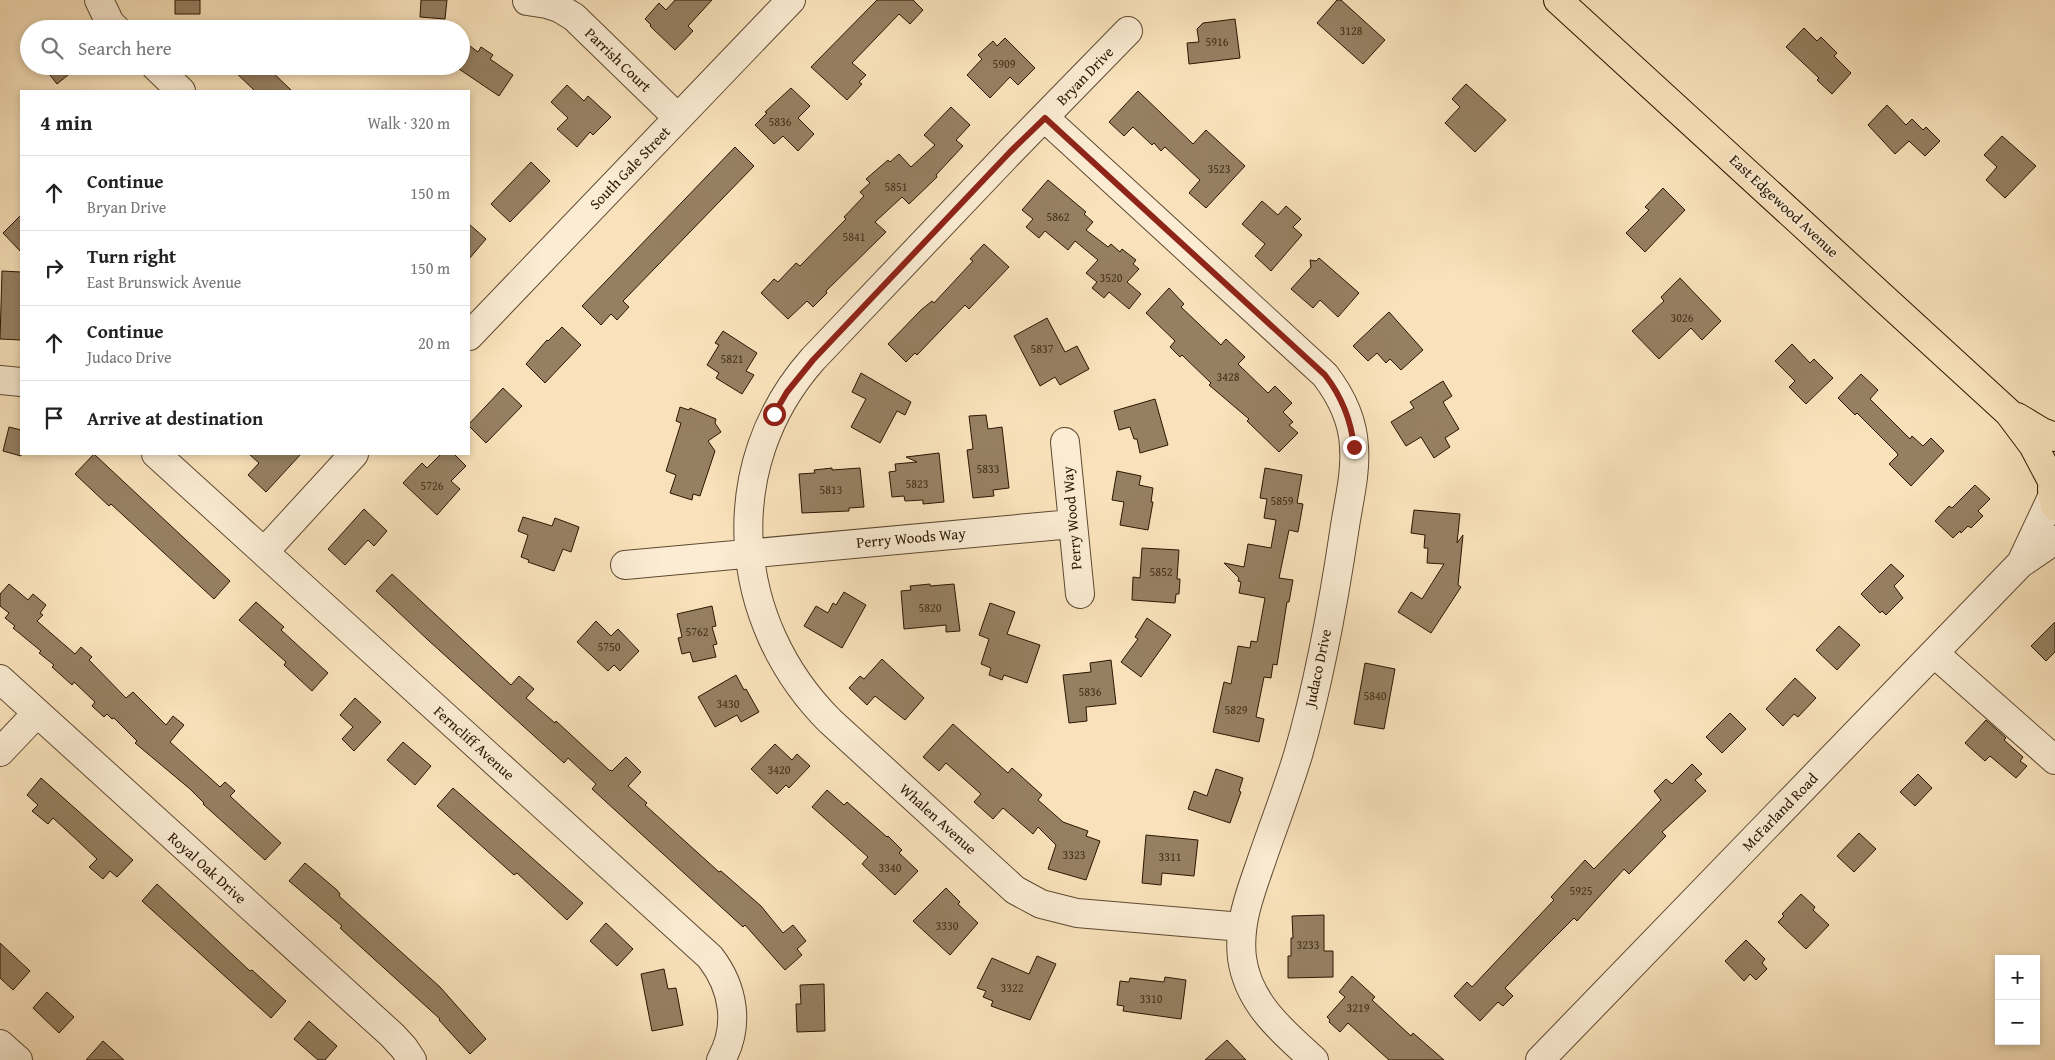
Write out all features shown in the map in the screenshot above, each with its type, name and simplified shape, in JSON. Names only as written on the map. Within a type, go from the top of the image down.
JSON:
[{"type":"main road","name":"East Edgewood Avenue","points":[[1558,0],[2009,412],[2042,432],[2055,437]]},
{"type":"main road","name":"East Edgewood Avenue","points":[[2009,412],[2033,445],[2054,489]]},
{"type":"street","name":"South Gale Street","points":[[470,335],[791,0]]},
{"type":"street","name":"Parrish Court","points":[[527,1],[559,8],[574,17],[678,118]]},
{"type":"street","name":"Bryan Drive","points":[[751,553],[748,520],[752,478],[764,438],[787,392],[813,360],[1010,152],[1128,31]]},
{"type":"street","points":[[164,75],[180,90]]},
{"type":"street","name":"Judaco Drive","points":[[1045,118],[1319,368],[1336,389],[1343,402],[1352,430],[1354,447],[1353,474],[1340,559],[1314,690],[1298,755],[1248,899],[1242,927],[1242,957],[1247,979],[1255,998],[1270,1019],[1314,1060]]},
{"type":"street","points":[[0,380],[20,382]]},
{"type":"street","name":"Perry Wood Way","points":[[1065,442],[1080,594]]},
{"type":"street","name":"Ferncliff Avenue","points":[[157,455],[710,958],[725,979],[733,1012],[730,1038],[720,1060]]},
{"type":"street","points":[[264,552],[353,455]]},
{"type":"street","name":"McFarland Road","points":[[2020,564],[2054,489]]},
{"type":"street","name":"Perry Woods Way","points":[[625,565],[1072,524]]},
{"type":"street","name":"McFarland Road","points":[[1540,1060],[2020,564],[2055,540]]},
{"type":"street","name":"Whalen Avenue","points":[[751,553],[755,588],[768,629],[782,660],[806,696],[830,721],[1015,890],[1041,904],[1077,913],[1242,927]]},
{"type":"street","points":[[1934,653],[2055,760]]},
{"type":"street","name":"Royal Oak Drive","points":[[0,679],[392,1035],[412,1060]]},
{"type":"street","points":[[0,752],[37,713]]},
{"type":"street","points":[[0,1044],[18,1060]]},
{"type":"building","points":[[175,0],[200,0],[200,14],[175,14]]},
{"type":"building","points":[[421,0],[447,0],[445,19],[420,17]]},
{"type":"building","points":[[675,0],[712,0],[688,26],[693,31],[675,50],[645,19],[659,3],[666,10]]},
{"type":"building","points":[[877,0],[913,0],[923,10],[910,24],[899,14],[852,63],[866,75],[859,82],[862,84],[847,100],[811,67]]},
{"type":"building","points":[[1337,0],[1341,0],[1385,40],[1363,64],[1317,23]]},
{"type":"building","points":[[1235,19],[1240,58],[1189,64],[1187,43],[1199,42],[1197,29],[1203,23]]},
{"type":"building","points":[[1804,28],[1817,41],[1821,37],[1837,53],[1834,56],[1851,73],[1832,94],[1817,80],[1819,78],[1786,47]]},
{"type":"building","points":[[1005,38],[1035,68],[1018,85],[1010,77],[990,98],[967,75],[982,59],[978,55],[993,41],[997,46]]},
{"type":"building","points":[[470,46],[478,52],[481,47],[493,55],[490,59],[513,75],[499,96],[468,75],[470,75]]},
{"type":"building","points":[[50,75],[68,75],[57,84]]},
{"type":"building","points":[[238,75],[275,75],[291,90],[254,90]]},
{"type":"building","points":[[1466,84],[1506,120],[1475,152],[1445,123],[1460,107],[1452,99]]},
{"type":"building","points":[[567,85],[584,101],[588,96],[611,117],[593,135],[590,132],[577,147],[557,129],[568,118],[551,102]]},
{"type":"building","points":[[791,88],[810,106],[798,118],[814,134],[798,151],[783,136],[774,144],[755,125],[767,113],[765,112]]},
{"type":"building","points":[[1138,91],[1193,144],[1206,130],[1245,166],[1206,208],[1189,193],[1200,180],[1165,147],[1161,151],[1154,143],[1152,145],[1133,127],[1124,136],[1109,122]]},
{"type":"building","points":[[1887,105],[1906,125],[1912,119],[1923,130],[1926,127],[1940,141],[1925,156],[1909,141],[1895,154],[1868,125]]},
{"type":"building","points":[[951,107],[970,125],[956,140],[963,146],[936,175],[937,177],[909,204],[902,197],[875,222],[886,232],[826,291],[827,293],[813,307],[807,301],[788,319],[761,293],[774,279],[778,282],[796,263],[800,266],[846,219],[844,217],[864,196],[860,192],[870,183],[866,179],[888,160],[890,162],[899,154],[911,167],[935,145],[924,135]]},
{"type":"building","points":[[2002,136],[2036,166],[2005,198],[1986,180],[1997,167],[1984,155]]},
{"type":"building","points":[[735,147],[754,166],[623,301],[629,307],[617,320],[611,314],[601,325],[582,306]]},
{"type":"building","points":[[531,162],[550,181],[510,222],[491,204]]},
{"type":"building","points":[[1048,180],[1086,212],[1084,214],[1093,222],[1086,230],[1108,247],[1111,244],[1120,252],[1122,249],[1136,260],[1133,264],[1139,269],[1127,282],[1141,294],[1129,309],[1109,292],[1104,298],[1092,288],[1097,282],[1086,273],[1098,260],[1075,241],[1068,250],[1045,231],[1039,238],[1026,227],[1033,219],[1022,210]]},
{"type":"building","points":[[1663,188],[1685,210],[1645,252],[1626,233],[1649,210],[1645,207]]},
{"type":"building","points":[[1262,201],[1278,215],[1286,206],[1301,219],[1293,227],[1302,235],[1271,271],[1255,256],[1265,244],[1242,224]]},
{"type":"building","points":[[20,216],[20,251],[3,233]]},
{"type":"building","points":[[470,225],[486,239],[470,258]]},
{"type":"building","points":[[984,244],[1009,267],[969,309],[965,305],[917,355],[915,353],[906,362],[888,344],[921,310],[932,301],[934,303],[973,261],[970,259]]},
{"type":"building","points":[[1319,258],[1359,293],[1338,317],[1320,300],[1313,308],[1291,289],[1311,267],[1310,260],[1316,261]]},
{"type":"building","points":[[2,271],[20,272],[20,340],[0,339]]},
{"type":"building","points":[[1680,278],[1721,321],[1702,340],[1691,328],[1659,359],[1632,331],[1664,301],[1661,297]]},
{"type":"building","points":[[1169,288],[1184,304],[1181,307],[1221,345],[1226,339],[1245,357],[1238,364],[1268,393],[1275,386],[1292,403],[1283,412],[1293,422],[1289,425],[1298,433],[1279,452],[1247,421],[1249,419],[1209,385],[1211,383],[1182,355],[1180,357],[1170,347],[1175,341],[1146,313]]},
{"type":"building","points":[[1389,312],[1423,350],[1401,370],[1390,359],[1386,363],[1377,353],[1368,361],[1353,346]]},
{"type":"building","points":[[1047,318],[1065,352],[1077,346],[1089,369],[1060,385],[1055,377],[1040,386],[1014,336]]},
{"type":"building","points":[[562,327],[581,345],[545,383],[526,364],[547,340]]},
{"type":"building","points":[[723,331],[757,353],[746,371],[754,375],[742,394],[716,378],[719,373],[707,365],[719,345],[715,343]]},
{"type":"building","points":[[1792,344],[1810,363],[1814,359],[1833,378],[1806,404],[1789,387],[1795,381],[1775,361]]},
{"type":"building","points":[[861,373],[911,402],[905,415],[897,411],[880,443],[851,427],[866,399],[852,392]]},
{"type":"building","points":[[1861,374],[1878,390],[1870,399],[1910,439],[1912,436],[1923,446],[1931,438],[1944,451],[1911,486],[1889,464],[1898,455],[1897,453],[1857,413],[1855,415],[1838,398]]},
{"type":"building","points":[[1443,381],[1452,396],[1443,402],[1459,429],[1445,438],[1450,447],[1434,458],[1421,437],[1406,446],[1391,422],[1414,408],[1410,402]]},
{"type":"building","points":[[503,388],[522,406],[486,443],[470,427],[470,423]]},
{"type":"building","points":[[1155,399],[1168,445],[1140,453],[1137,439],[1134,439],[1130,427],[1119,430],[1114,411]]},
{"type":"building","points":[[680,407],[689,410],[690,408],[716,419],[715,423],[721,432],[708,441],[715,451],[700,496],[693,494],[692,500],[670,493],[676,475],[666,471],[681,423],[676,421]]},
{"type":"building","points":[[986,415],[988,429],[1002,427],[1009,488],[993,490],[994,496],[973,498],[967,450],[973,449],[969,416]]},
{"type":"building","points":[[9,427],[20,430],[21,456],[3,451]]},
{"type":"building","points":[[939,453],[944,502],[923,504],[923,500],[905,501],[904,496],[892,497],[889,472],[896,471],[895,464],[917,462],[906,457]]},
{"type":"building","points":[[95,455],[230,581],[214,599],[111,504],[109,506],[75,474]]},
{"type":"building","points":[[250,455],[300,455],[266,492],[248,475],[259,463]]},
{"type":"building","points":[[440,455],[455,455],[466,466],[451,481],[460,489],[437,515],[403,483],[422,463],[427,468]]},
{"type":"building","points":[[832,468],[832,470],[860,468],[864,507],[849,508],[849,511],[802,513],[799,474],[815,473],[814,470]]},
{"type":"building","points":[[1265,468],[1302,475],[1297,503],[1303,504],[1298,532],[1289,530],[1279,578],[1293,580],[1289,602],[1287,602],[1277,665],[1273,664],[1271,678],[1264,677],[1256,717],[1264,719],[1259,742],[1213,732],[1224,682],[1231,684],[1238,646],[1250,648],[1251,641],[1257,642],[1265,598],[1239,593],[1241,582],[1238,581],[1239,578],[1224,563],[1244,567],[1248,544],[1271,548],[1276,520],[1264,518],[1267,499],[1260,498]]},
{"type":"building","points":[[1117,471],[1141,476],[1139,485],[1153,488],[1151,502],[1153,502],[1148,530],[1120,525],[1124,502],[1112,500]]},
{"type":"building","points":[[1975,485],[1990,499],[1978,511],[1983,516],[1971,528],[1968,526],[1953,538],[1935,521],[1949,506],[1952,508]]},
{"type":"building","points":[[364,509],[387,531],[374,546],[368,540],[345,565],[328,549]]},
{"type":"building","points":[[1414,510],[1460,514],[1457,543],[1463,535],[1458,585],[1461,587],[1431,633],[1398,612],[1411,592],[1422,599],[1444,564],[1427,563],[1428,548],[1424,548],[1425,535],[1411,533]]},
{"type":"building","points":[[523,517],[552,526],[555,518],[579,527],[571,552],[563,549],[554,571],[528,562],[529,560],[521,557],[528,535],[518,531]]},
{"type":"building","points":[[1142,548],[1179,550],[1177,579],[1180,579],[1179,594],[1176,594],[1175,603],[1132,600],[1133,577],[1140,578]]},
{"type":"building","points":[[1891,564],[1904,576],[1894,586],[1903,598],[1886,615],[1882,611],[1880,613],[1861,594]]},
{"type":"building","points":[[392,574],[511,685],[519,676],[534,689],[526,698],[555,723],[556,721],[609,770],[612,771],[626,757],[641,772],[628,786],[647,803],[645,805],[719,872],[721,871],[761,906],[783,933],[793,925],[806,941],[797,949],[802,955],[785,970],[745,925],[743,927],[592,789],[596,784],[568,758],[564,763],[428,640],[376,591]]},
{"type":"building","points":[[9,584],[28,600],[33,594],[46,605],[40,613],[43,615],[37,621],[75,654],[81,647],[92,657],[89,660],[126,698],[133,692],[166,725],[173,716],[184,725],[170,742],[220,787],[225,782],[235,791],[230,796],[281,843],[265,860],[203,804],[190,789],[135,743],[137,741],[114,718],[112,719],[107,714],[104,717],[92,706],[95,702],[74,682],[72,685],[52,667],[54,665],[39,653],[41,651],[13,628],[15,626],[5,618],[9,613],[0,606],[0,594]]},
{"type":"building","points":[[930,584],[930,586],[954,584],[960,631],[946,632],[946,625],[904,629],[901,591],[911,590],[910,586]]},
{"type":"building","points":[[844,592],[866,605],[842,648],[804,626],[816,606],[828,613],[833,603],[836,605]]},
{"type":"building","points":[[256,602],[284,627],[281,630],[328,673],[312,691],[284,665],[286,662],[239,620]]},
{"type":"building","points":[[990,603],[1015,612],[1007,634],[1040,645],[1027,683],[1004,675],[1002,680],[989,675],[991,668],[981,664],[989,639],[979,635]]},
{"type":"building","points":[[712,606],[716,626],[712,627],[717,644],[713,645],[716,657],[693,662],[690,652],[682,654],[678,638],[682,637],[677,614]]},
{"type":"building","points":[[1147,618],[1171,635],[1141,677],[1121,662],[1138,639],[1135,637]]},
{"type":"building","points":[[596,621],[611,636],[618,629],[639,651],[620,671],[614,665],[608,671],[577,642]]},
{"type":"building","points":[[2055,622],[2055,652],[2046,661],[2031,646]]},
{"type":"building","points":[[1839,626],[1860,645],[1837,670],[1816,650]]},
{"type":"building","points":[[882,659],[924,698],[905,720],[875,696],[867,705],[849,688],[860,676],[864,679]]},
{"type":"building","points":[[1111,660],[1116,704],[1086,707],[1087,721],[1069,723],[1063,675],[1091,672],[1090,663]]},
{"type":"building","points":[[1365,663],[1395,669],[1384,729],[1354,724]]},
{"type":"building","points":[[736,675],[759,712],[741,722],[737,715],[715,727],[698,697]]},
{"type":"building","points":[[1795,678],[1816,698],[1798,717],[1794,714],[1783,726],[1766,709]]},
{"type":"building","points":[[355,698],[381,722],[354,751],[342,739],[353,727],[340,715]]},
{"type":"building","points":[[1730,713],[1746,729],[1722,753],[1706,737]]},
{"type":"building","points":[[1986,720],[2023,757],[2020,761],[2027,766],[2016,778],[1990,756],[1985,761],[1965,743]]},
{"type":"building","points":[[953,724],[1008,773],[1012,768],[1042,795],[1038,800],[1063,822],[1088,831],[1086,836],[1100,841],[1086,880],[1048,869],[1056,845],[1038,827],[1033,834],[1003,808],[993,819],[974,802],[981,794],[946,763],[939,771],[923,757]]},
{"type":"building","points":[[403,742],[431,766],[415,785],[387,760]]},
{"type":"building","points":[[775,744],[792,760],[797,754],[810,766],[789,788],[786,785],[777,794],[751,769]]},
{"type":"building","points":[[1692,764],[1702,774],[1695,780],[1706,791],[1662,832],[1666,836],[1629,874],[1624,869],[1577,921],[1574,918],[1505,988],[1513,996],[1503,1006],[1498,1002],[1480,1021],[1454,996],[1467,982],[1472,987],[1554,900],[1551,897],[1585,860],[1594,869],[1661,800],[1654,791],[1666,779],[1672,784]]},
{"type":"building","points":[[1216,769],[1243,778],[1239,791],[1241,792],[1230,823],[1188,809],[1194,791],[1207,796]]},
{"type":"building","points":[[1918,774],[1932,788],[1915,806],[1900,792]]},
{"type":"building","points":[[41,778],[133,860],[117,877],[110,871],[103,879],[89,867],[97,859],[53,818],[48,824],[32,811],[38,805],[27,795]]},
{"type":"building","points":[[453,788],[583,903],[567,920],[517,873],[514,875],[437,806]]},
{"type":"building","points":[[827,790],[844,805],[847,802],[888,836],[902,850],[899,853],[918,871],[895,895],[862,864],[868,857],[812,807]]},
{"type":"building","points":[[1859,833],[1876,849],[1854,872],[1837,856]]},
{"type":"building","points":[[1146,835],[1198,840],[1194,876],[1162,873],[1161,885],[1142,883]]},
{"type":"building","points":[[305,863],[337,890],[340,894],[339,896],[440,987],[486,1039],[470,1054],[440,1019],[340,928],[342,926],[289,881]]},
{"type":"building","points":[[157,884],[250,971],[252,970],[286,1001],[271,1018],[142,901]]},
{"type":"building","points":[[946,888],[960,902],[958,904],[978,923],[950,955],[913,921]]},
{"type":"building","points":[[1801,894],[1815,907],[1813,910],[1829,925],[1806,949],[1778,922],[1784,916],[1782,914]]},
{"type":"building","points":[[1324,915],[1324,951],[1333,951],[1333,977],[1288,978],[1288,956],[1291,956],[1291,938],[1293,938],[1292,916]]},
{"type":"building","points":[[606,923],[633,949],[617,966],[590,941]]},
{"type":"building","points":[[1746,940],[1765,959],[1762,963],[1767,969],[1756,980],[1750,974],[1744,981],[1725,961]]},
{"type":"building","points":[[0,943],[30,971],[13,990],[0,978]]},
{"type":"building","points":[[1037,956],[1056,964],[1030,1020],[991,1006],[993,1001],[983,997],[986,991],[977,988],[992,958],[1029,974]]},
{"type":"building","points":[[664,969],[668,989],[676,988],[683,1025],[652,1031],[641,974]]},
{"type":"building","points":[[1352,976],[1375,997],[1372,1000],[1411,1036],[1413,1033],[1444,1060],[1389,1060],[1348,1023],[1340,1032],[1329,1022],[1330,1020],[1327,1017],[1345,997],[1339,992]]},
{"type":"building","points":[[1165,977],[1186,980],[1181,1019],[1123,1011],[1124,1006],[1117,1005],[1120,981],[1129,982],[1130,978],[1164,982]]},
{"type":"building","points":[[824,984],[825,1031],[797,1032],[796,1004],[801,1004],[800,985]]},
{"type":"building","points":[[47,992],[74,1017],[59,1033],[33,1008]]},
{"type":"building","points":[[309,1021],[337,1046],[325,1060],[318,1060],[294,1039]]},
{"type":"building","points":[[1227,1040],[1246,1060],[1205,1060]]},
{"type":"building","points":[[103,1041],[124,1060],[86,1060]]},
{"type":"route","points":[[774,414],[802,372],[1010,152],[1045,118],[1325,375],[1336,389],[1344,404],[1352,430],[1354,447]]}]
